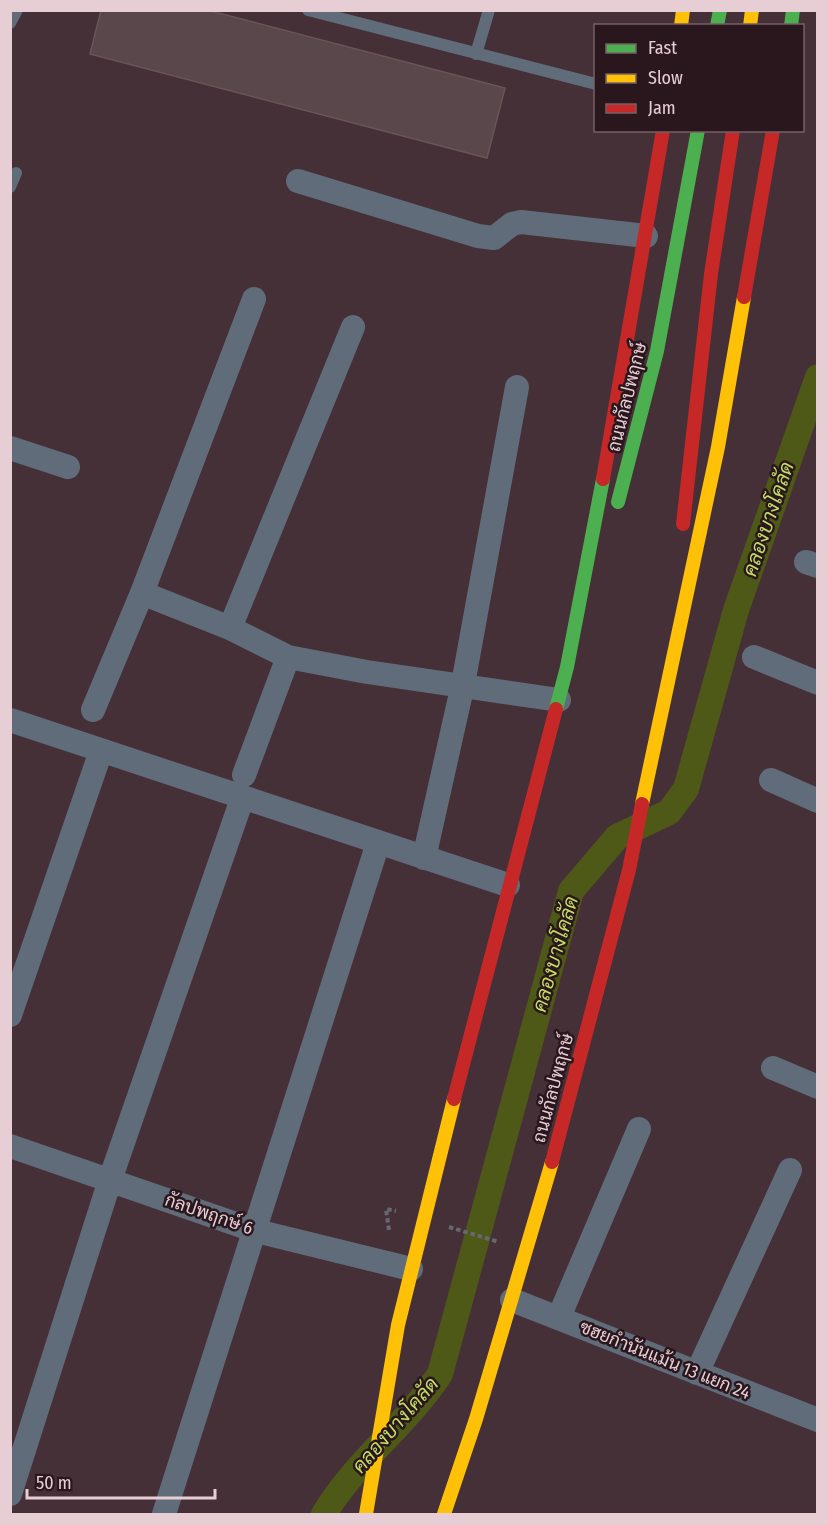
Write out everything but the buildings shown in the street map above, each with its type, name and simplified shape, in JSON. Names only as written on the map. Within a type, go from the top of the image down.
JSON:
[{"type":"main road","name":"ถนนกัลปพฤกษ์","points":[[366,1515],[411,1269],[508,885],[567,668],[620,388],[663,132]]},
{"type":"main road","name":"ถนนกัลปพฤกษ์","points":[[615,513],[657,351],[698,132]]},
{"type":"main road","points":[[682,533],[702,343],[734,132]]},
{"type":"main road","name":"ถนนกัลปพฤกษ์","points":[[444,1515],[512,1300],[629,870],[670,664],[718,447],[773,132]]},
{"type":"main road","name":"ถนนกัลปพฤกษ์","points":[[567,668],[605,546]]},
{"type":"main road","name":"ถนนกัลปพฤกษ์","points":[[670,664],[680,556]]},
{"type":"street","points":[[298,181],[478,236],[494,238],[512,224],[522,222],[646,236]]},
{"type":"street","points":[[93,711],[254,299]]},
{"type":"street","points":[[230,628],[353,327]]},
{"type":"street","points":[[424,858],[463,684],[517,387]]},
{"type":"street","points":[[10,448],[68,467]]},
{"type":"street","points":[[141,593],[230,628],[288,657],[367,672],[463,684],[560,700]]},
{"type":"street","points":[[10,1494],[111,1180],[288,657]]},
{"type":"street","points":[[754,657],[818,683]]},
{"type":"street","points":[[10,720],[101,751],[243,787],[378,843],[508,885]]},
{"type":"street","points":[[10,1015],[101,751]]},
{"type":"street","points":[[771,780],[818,801]]},
{"type":"street","points":[[164,1515],[378,843]]},
{"type":"street","points":[[773,1068],[818,1087]]},
{"type":"street","points":[[559,1317],[639,1129]]},
{"type":"street","name":"กัลปพฤกษ์ 6","points":[[10,1146],[256,1230],[411,1269]]},
{"type":"street","points":[[697,1373],[790,1170]]},
{"type":"street","name":"ซฮยกำนันแม้น 13 แยก 24","points":[[512,1300],[818,1420]]},
{"type":"lane","points":[[10,23],[16,10]]},
{"type":"lane","points":[[308,10],[594,84]]},
{"type":"lane","points":[[476,54],[489,10]]},
{"type":"lane","points":[[10,187],[16,173]]},
{"type":"path","points":[[386,1209],[398,1212]]},
{"type":"path","points":[[443,1225],[500,1242]]},
{"type":"waterway","name":"คลองบางโคลัด","points":[[324,1514],[351,1477],[412,1410],[440,1374],[571,891],[617,837],[669,812],[686,789],[736,610],[818,377]]},
{"type":"traffic: fast","points":[[717,24],[720,10]]},
{"type":"traffic: fast","points":[[791,24],[793,10]]},
{"type":"traffic: fast","points":[[618,502],[657,351],[698,132]]},
{"type":"traffic: fast","points":[[556,709],[567,667],[603,479]]},
{"type":"traffic: slow","points":[[681,24],[683,10]]},
{"type":"traffic: slow","points":[[750,24],[752,10]]},
{"type":"traffic: slow","points":[[642,804],[718,447],[744,297]]},
{"type":"traffic: slow","points":[[366,1514],[398,1325],[454,1099]]},
{"type":"traffic: slow","points":[[444,1514],[476,1419],[552,1162]]},
{"type":"traffic: jam","points":[[603,479],[663,132]]},
{"type":"traffic: jam","points":[[683,524],[711,274],[733,132]]},
{"type":"traffic: jam","points":[[744,297],[773,132]]},
{"type":"traffic: jam","points":[[454,1099],[556,709]]},
{"type":"traffic: jam","points":[[552,1162],[629,870],[642,804]]}]
